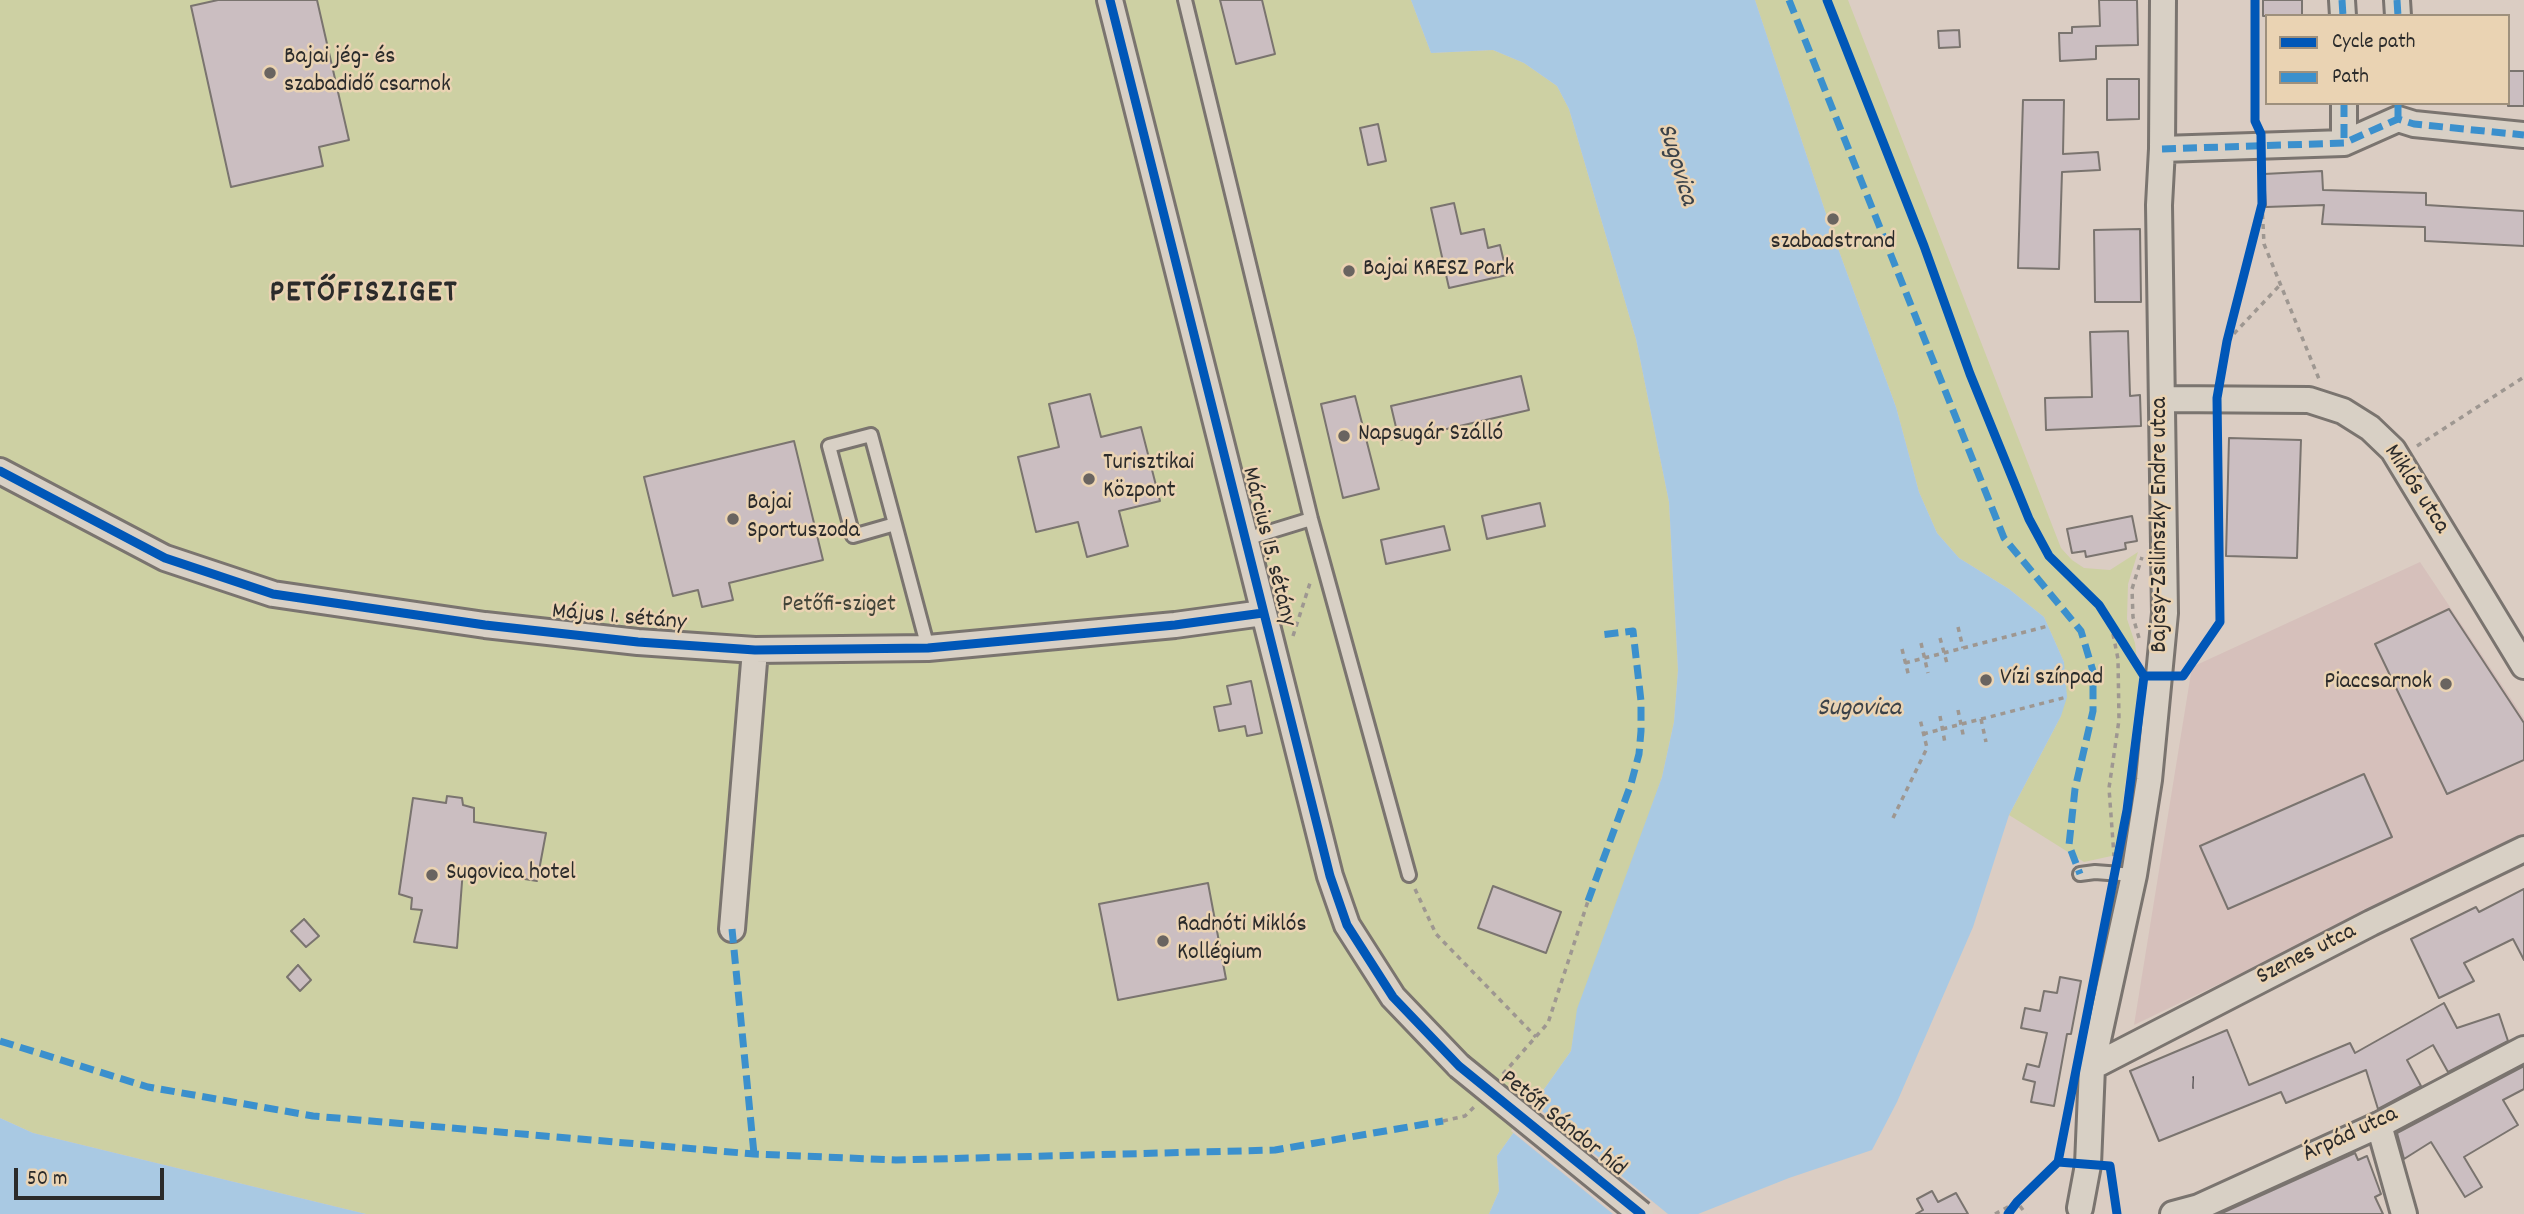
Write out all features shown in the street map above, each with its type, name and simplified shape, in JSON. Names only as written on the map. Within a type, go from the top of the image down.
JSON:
[{"type":"street","name":"Március 15. sétány","points":[[1110,0],[1330,876],[1346,925],[1394,997],[1460,1066]]},
{"type":"street","name":"Bajcsy-Zsilinszky Endre utca","points":[[2075,1213],[2088,1165],[2092,1067],[2125,873],[2148,780],[2165,612],[2159,205],[2163,0]]},
{"type":"street","points":[[2344,105],[2344,143]]},
{"type":"street","points":[[2162,149],[2344,143],[2398,111],[2414,124],[2524,135]]},
{"type":"street","name":"Miklós utca","points":[[2163,398],[2309,400],[2343,411],[2370,428],[2393,450],[2524,666]]},
{"type":"street","name":"Május 1. sétány","points":[[0,471],[165,558],[273,594],[485,625],[638,642],[755,650],[928,648],[1175,625],[1263,613]]},
{"type":"street","points":[[732,929],[755,650]]},
{"type":"street","name":"Szenes utca","points":[[2092,1067],[2371,923],[2524,849]]},
{"type":"street","name":"Árpád utca","points":[[2173,1214],[2199,1207],[2379,1125],[2524,1049]]},
{"type":"street","name":"Petőfi Sándor híd","points":[[1460,1066],[1641,1214]]},
{"type":"street","points":[[2379,1125],[2404,1214]]},
{"type":"lane","points":[[1185,0],[1311,519],[1409,875]]},
{"type":"lane","points":[[895,524],[853,536],[829,446],[872,435],[928,648]]},
{"type":"lane","points":[[1246,539],[1311,519]]},
{"type":"lane","points":[[2080,874],[2125,873]]},
{"type":"path","points":[[2262,193],[2264,244],[2318,374],[2325,405]]},
{"type":"path","points":[[2253,238],[2262,204]]},
{"type":"path","points":[[2227,341],[2280,285]]},
{"type":"path","points":[[2225,353],[2234,315]]},
{"type":"path","points":[[2398,458],[2524,377]]},
{"type":"path","points":[[1292,639],[1320,549]]},
{"type":"path","points":[[2105,615],[2124,645]]},
{"type":"path","points":[[2111,624],[2118,659],[2119,720],[2109,788],[2110,832],[2125,873]]},
{"type":"path","points":[[1905,663],[2048,626]]},
{"type":"path","points":[[1958,627],[1963,648]]},
{"type":"path","points":[[1940,638],[1948,667]]},
{"type":"path","points":[[1921,643],[1928,673]]},
{"type":"path","points":[[1902,649],[1909,677]]},
{"type":"path","points":[[1923,734],[2067,697]]},
{"type":"path","points":[[1958,710],[1964,739]]},
{"type":"path","points":[[1940,716],[1945,743]]},
{"type":"path","points":[[1893,818],[1927,748],[1920,719]]},
{"type":"path","points":[[1981,719],[1986,743]]},
{"type":"path","points":[[2123,831],[2125,873]]},
{"type":"path","points":[[1409,875],[1436,934],[1536,1038]]},
{"type":"path","points":[[1497,1082],[1548,1023],[1588,901]]},
{"type":"path","points":[[1443,1121],[1465,1116],[1482,1098]]},
{"type":"path","points":[[2008,1214],[2025,1194]]},
{"type":"path","points":[[1995,1214],[2017,1202]]},
{"type":"path","points":[[2017,1202],[2026,1214]]},
{"type":"shaded area","points":[[2420,562],[2524,718],[2524,837],[2134,1025],[2192,667]]},
{"type":"green space","name":"Petőfi-sziget","points":[[0,0],[1411,0],[1431,53],[1493,50],[1524,63],[1557,86],[1569,109],[1636,339],[1669,502],[1678,670],[1674,722],[1662,777],[1573,1038],[1571,1051],[1497,1156],[1499,1191],[1489,1214],[366,1214],[33,1133],[0,1118]]},
{"type":"green space","points":[[1755,0],[1848,0],[2061,548],[2084,568],[2110,570],[2138,552],[2128,584],[2127,619],[2135,643],[2139,679],[2116,855],[2084,862],[2009,815],[2061,716],[2064,662],[2044,617],[2009,589],[1959,558],[1937,533],[1919,492],[1896,407],[1832,232]]},
{"type":"water","name":"Sugovica","points":[[1411,0],[1755,0],[1832,232],[1896,407],[1919,492],[1937,533],[1959,558],[2009,589],[2044,617],[2064,662],[2067,697],[2061,716],[2009,815],[1973,927],[1897,1102],[1872,1150],[1789,1178],[1698,1214],[1489,1214],[1499,1191],[1497,1156],[1571,1051],[1577,1009],[1662,777],[1674,722],[1678,670],[1669,502],[1636,339],[1569,109],[1557,86],[1524,63],[1493,50],[1431,53]]},
{"type":"water","points":[[0,1118],[33,1133],[366,1214],[0,1214]]},
{"type":"pier","points":[[1531,1102],[1668,1214],[1613,1214],[1511,1131]]},
{"type":"building","name":"Bajai jég- és szabadidő csarnok","points":[[218,0],[317,0],[349,140],[319,147],[323,166],[231,187],[191,6]]},
{"type":"building","points":[[1220,0],[1262,0],[1275,54],[1236,64]]},
{"type":"building","points":[[2099,0],[2137,0],[2138,45],[2096,46],[2096,59],[2060,61],[2059,33],[2072,33],[2072,27],[2100,26]]},
{"type":"building","points":[[2263,0],[2302,0],[2302,14],[2263,16]]},
{"type":"building","points":[[1959,30],[1960,47],[1939,48],[1938,31]]},
{"type":"building","points":[[2510,71],[2524,71],[2524,106],[2508,106]]},
{"type":"building","points":[[2107,79],[2139,79],[2139,119],[2107,120]]},
{"type":"building","points":[[2023,100],[2064,100],[2063,154],[2098,152],[2100,170],[2062,172],[2059,269],[2018,268]]},
{"type":"building","points":[[1378,124],[1386,161],[1368,165],[1360,128]]},
{"type":"building","points":[[2322,171],[2323,190],[2426,193],[2426,205],[2524,211],[2524,246],[2425,241],[2425,227],[2322,224],[2324,205],[2266,207],[2264,174]]},
{"type":"building","points":[[1454,203],[1461,234],[1484,229],[1488,248],[1500,245],[1507,275],[1449,288],[1431,208]]},
{"type":"building","points":[[2140,229],[2141,302],[2095,302],[2094,230]]},
{"type":"building","points":[[2128,331],[2130,396],[2140,395],[2141,426],[2046,430],[2045,398],[2092,397],[2090,332]]},
{"type":"building","points":[[1521,376],[1529,410],[1399,440],[1391,406]]},
{"type":"building","name":"Turisztikai Központ","points":[[1090,394],[1101,437],[1141,427],[1160,501],[1119,511],[1128,546],[1087,557],[1078,522],[1036,532],[1018,457],[1059,447],[1049,404]]},
{"type":"building","points":[[1355,396],[1379,489],[1343,498],[1321,404]]},
{"type":"building","points":[[2229,438],[2301,440],[2297,558],[2226,556]]},
{"type":"building","name":"Bajai Sportuszoda","points":[[794,441],[823,560],[729,583],[733,600],[702,607],[698,590],[673,596],[644,477]]},
{"type":"building","points":[[1540,503],[1545,526],[1487,539],[1482,516]]},
{"type":"building","points":[[2132,516],[2137,541],[2125,543],[2126,549],[2086,557],[2085,551],[2072,553],[2067,529]]},
{"type":"building","points":[[1444,526],[1450,550],[1386,564],[1381,540]]},
{"type":"building","name":"Piaccsarnok","points":[[2449,609],[2524,723],[2524,760],[2447,794],[2375,644]]},
{"type":"building","points":[[1251,681],[1262,733],[1247,736],[1245,726],[1219,731],[1214,707],[1231,704],[1227,686]]},
{"type":"building","points":[[2364,774],[2392,837],[2228,909],[2200,846]]},
{"type":"building","name":"Sugovica hotel","points":[[447,796],[462,798],[463,805],[474,808],[474,822],[546,833],[537,881],[463,869],[457,948],[414,942],[422,910],[411,909],[412,898],[399,894],[413,798],[446,803]]},
{"type":"building","name":"Radnóti Miklós Kollégium","points":[[1208,883],[1226,979],[1118,1000],[1099,904]]},
{"type":"building","points":[[1493,886],[1561,912],[1546,953],[1478,928]]},
{"type":"building","points":[[2524,889],[2524,960],[2513,939],[2464,963],[2474,981],[2439,998],[2411,939],[2476,907],[2479,912]]},
{"type":"building","points":[[304,919],[319,936],[306,947],[291,931]]},
{"type":"building","points":[[298,965],[311,980],[300,991],[287,977]]},
{"type":"building","points":[[2060,977],[2081,981],[2071,1034],[2067,1034],[2054,1106],[2031,1102],[2035,1082],[2023,1079],[2027,1064],[2039,1067],[2047,1033],[2021,1028],[2025,1008],[2040,1011],[2044,991],[2057,993]]},
{"type":"building","points":[[2444,1003],[2457,1028],[2499,1014],[2508,1041],[2448,1072],[2433,1045],[2407,1060],[2421,1086],[2378,1109],[2366,1070],[2286,1103],[2281,1092],[2159,1141],[2130,1071],[2227,1030],[2249,1085],[2350,1043],[2355,1053]]},
{"type":"building","points":[[2524,1066],[2524,1089],[2503,1100],[2518,1125],[2464,1157],[2482,1187],[2465,1197],[2431,1142],[2404,1159],[2397,1133]]},
{"type":"building","points":[[2355,1153],[2358,1160],[2367,1156],[2381,1194],[2375,1197],[2383,1214],[2220,1214]]},
{"type":"building","points":[[1932,1191],[1938,1202],[1956,1193],[1968,1214],[1916,1214],[1923,1210],[1917,1199]]},
{"type":"marked path","points":[[1789,0],[2004,538],[2081,631],[2093,671],[2093,711],[2075,789],[2069,845],[2080,874]]},
{"type":"marked path","points":[[2342,0],[2343,14]]},
{"type":"marked path","points":[[2397,0],[2398,14]]},
{"type":"marked path","points":[[2344,105],[2344,143]]},
{"type":"marked path","points":[[2398,105],[2398,119]]},
{"type":"marked path","points":[[2162,149],[2344,143],[2398,119],[2414,124],[2524,135]]},
{"type":"marked path","points":[[1588,901],[1631,784],[1639,754],[1641,731],[1641,701],[1633,631],[1600,635]]},
{"type":"marked path","points":[[732,929],[754,1154]]},
{"type":"marked path","points":[[0,1041],[148,1087],[313,1116],[754,1154],[896,1160],[1275,1150],[1443,1121]]},
{"type":"cycle path","points":[[1110,0],[1330,876],[1347,925],[1393,997],[1459,1066],[1641,1214]]},
{"type":"cycle path","points":[[1827,0],[1924,246],[1970,374],[2029,519],[2049,556],[2099,605],[2144,676],[2127,810],[2058,1162],[2008,1214]]},
{"type":"cycle path","points":[[2144,676],[2183,676],[2220,622],[2217,398],[2227,341],[2262,204],[2261,134],[2255,121],[2255,0]]},
{"type":"cycle path","points":[[0,471],[165,558],[273,594],[485,625],[638,642],[755,650],[928,648],[1175,625],[1263,613]]},
{"type":"cycle path","points":[[2058,1162],[2110,1166],[2117,1214]]},
{"type":"place","name":"Bajai jég- és szabadidő csarnok","points":[[270,73]]},
{"type":"place","name":"szabadstrand","points":[[1833,219]]},
{"type":"place","name":"Bajai KRESZ Park","points":[[1349,271]]},
{"type":"place","name":"Napsugár Szálló","points":[[1344,436]]},
{"type":"place","name":"Turisztikai Központ","points":[[1089,479]]},
{"type":"place","name":"Bajai Sportuszoda","points":[[733,519]]},
{"type":"place","name":"Vízi színpad","points":[[1986,680]]},
{"type":"place","name":"Piaccsarnok","points":[[2446,684]]},
{"type":"place","name":"Sugovica hotel","points":[[432,875]]},
{"type":"place","name":"Radnóti Miklós Kollégium","points":[[1163,941]]},
{"type":"district","name":"PETŐFISZIGET","points":[[364,296]]}]
